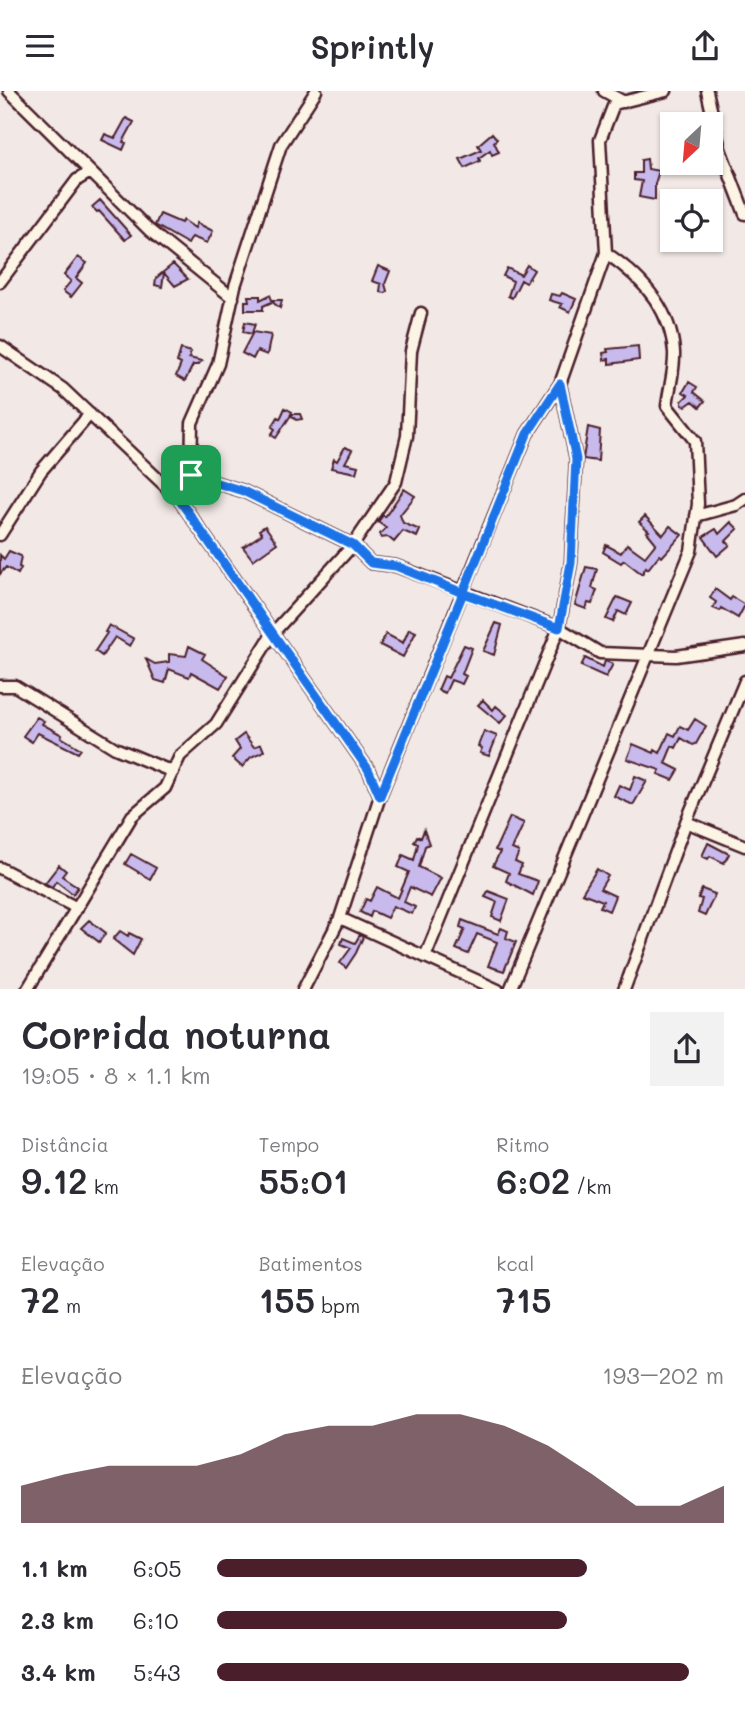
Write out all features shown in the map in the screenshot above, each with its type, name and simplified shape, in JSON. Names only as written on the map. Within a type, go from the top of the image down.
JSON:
[{"type":"street","points":[[9,91],[149,230],[233,298]]},
{"type":"street","points":[[178,498],[191,475],[192,423],[218,364],[235,286],[281,145],[316,91]]},
{"type":"street","points":[[604,91],[624,101]]},
{"type":"street","points":[[303,989],[340,918],[380,796],[527,434],[560,384],[606,253],[600,140],[614,104],[666,91]]},
{"type":"street","points":[[707,91],[720,149],[745,214]]},
{"type":"street","points":[[0,282],[77,180],[90,172]]},
{"type":"street","points":[[510,989],[691,551],[698,504],[695,441],[667,406],[674,352],[663,308],[626,266],[606,253]]},
{"type":"street","points":[[27,989],[132,816],[165,788],[180,756],[216,724],[273,633],[353,545],[396,482],[407,436],[411,351],[421,313]]},
{"type":"street","points":[[0,346],[63,389],[178,498],[368,769],[380,796]]},
{"type":"street","points":[[425,957],[559,628],[571,563],[576,459],[560,384]]},
{"type":"street","points":[[0,535],[41,471],[90,414]]},
{"type":"street","points":[[191,475],[243,491],[353,545],[371,563],[396,566],[559,628],[600,653],[676,656],[745,646]]},
{"type":"street","points":[[696,516],[736,505],[745,499]]},
{"type":"street","points":[[624,989],[686,822],[745,681]]},
{"type":"street","points":[[0,686],[15,686],[115,748],[173,772]]},
{"type":"street","points":[[686,822],[745,846]]},
{"type":"street","points":[[0,868],[77,908]]},
{"type":"street","points":[[340,918],[498,989]]},
{"type":"building","points":[[126,118],[134,122],[123,142],[126,143],[123,150],[102,140],[105,134],[115,138]]},
{"type":"building","points":[[492,133],[497,139],[494,142],[499,152],[492,155],[490,150],[479,158],[480,161],[465,168],[460,159],[481,150],[478,145]]},
{"type":"building","points":[[647,159],[648,169],[659,171],[655,184],[655,200],[639,197],[642,181],[634,180],[634,173],[641,173],[641,160]]},
{"type":"building","points":[[100,200],[131,235],[125,240],[99,211],[92,207]]},
{"type":"building","points":[[160,214],[181,223],[183,220],[195,228],[197,223],[213,231],[207,243],[192,237],[188,244],[155,225]]},
{"type":"building","points":[[78,257],[87,263],[76,278],[82,283],[71,297],[63,291],[71,281],[64,275]]},
{"type":"building","points":[[173,264],[188,279],[175,286],[164,273],[162,287],[155,285],[156,278]]},
{"type":"building","points":[[527,265],[534,270],[526,283],[521,280],[512,298],[508,296],[513,281],[503,276],[507,268],[521,275]]},
{"type":"building","points":[[378,266],[390,271],[385,293],[380,292],[381,284],[372,281]]},
{"type":"building","points":[[562,293],[576,299],[570,312],[560,307],[562,304],[549,300],[551,294],[560,296]]},
{"type":"building","points":[[270,295],[272,300],[282,300],[280,308],[272,302],[263,306],[263,310],[245,310],[248,296],[260,296],[260,300]]},
{"type":"building","points":[[245,322],[255,324],[252,333],[271,335],[267,355],[257,351],[253,359],[242,353],[252,334],[243,332]]},
{"type":"building","points":[[638,346],[639,360],[609,364],[609,359],[604,360],[603,353],[608,352],[607,349]]},
{"type":"building","points":[[181,349],[191,352],[189,358],[202,361],[193,365],[185,381],[176,376],[181,364],[177,362]]},
{"type":"building","points":[[689,382],[697,387],[694,392],[705,401],[700,407],[693,401],[686,406],[682,405],[688,395],[683,392]]},
{"type":"building","points":[[285,408],[292,412],[291,414],[300,414],[302,419],[296,420],[291,415],[276,438],[271,435],[275,429],[272,427]]},
{"type":"building","points":[[588,427],[600,430],[598,461],[583,459]]},
{"type":"building","points":[[345,447],[352,450],[345,463],[358,466],[356,473],[331,468],[334,459],[337,461]]},
{"type":"building","points":[[404,489],[415,496],[400,515],[403,523],[420,530],[417,537],[403,531],[394,542],[388,537],[381,538],[380,534],[386,528],[378,522],[383,515],[385,517]]},
{"type":"building","points":[[645,516],[663,535],[670,526],[682,535],[662,557],[659,555],[648,569],[646,567],[642,574],[624,560],[621,563],[603,552],[606,545],[621,553],[627,544],[645,557],[656,543],[647,532],[649,531],[639,522]]},
{"type":"building","points":[[731,522],[738,529],[726,541],[730,545],[717,556],[703,537],[716,529],[719,534]]},
{"type":"building","points":[[265,526],[277,543],[253,560],[243,547],[262,534],[259,530]]},
{"type":"building","points":[[9,551],[21,556],[21,568],[18,574],[6,567],[0,574],[0,555],[4,559]]},
{"type":"building","points":[[586,567],[597,569],[592,588],[597,590],[592,604],[588,603],[586,609],[575,605]]},
{"type":"building","points":[[715,589],[730,600],[732,597],[745,605],[738,618],[721,608],[720,611],[713,608],[716,602],[710,598]]},
{"type":"building","points":[[617,597],[632,603],[626,615],[618,611],[613,622],[606,619]]},
{"type":"building","points":[[496,623],[502,625],[494,655],[483,651]]},
{"type":"building","points":[[109,625],[134,639],[130,646],[115,637],[102,656],[95,651]]},
{"type":"building","points":[[409,629],[416,632],[403,657],[380,645],[386,634],[403,643]]},
{"type":"building","points":[[464,645],[472,648],[462,674],[466,676],[462,684],[451,680],[445,693],[438,690],[444,676],[448,678]]},
{"type":"building","points":[[189,646],[205,654],[202,659],[228,676],[220,688],[191,672],[189,677],[169,669],[165,683],[155,680],[146,659],[155,664],[169,662],[169,654],[186,656]]},
{"type":"building","points":[[585,658],[603,667],[605,661],[613,664],[606,677],[581,666]]},
{"type":"building","points":[[483,700],[493,710],[496,706],[507,715],[500,723],[478,705]]},
{"type":"building","points":[[37,717],[44,721],[42,724],[81,749],[78,753],[38,733],[32,742],[23,736]]},
{"type":"building","points":[[695,719],[706,726],[696,744],[681,738],[676,748],[672,746],[665,763],[679,770],[673,780],[658,774],[660,770],[627,759],[633,744],[660,753],[669,733],[675,736],[680,726],[688,730]]},
{"type":"building","points":[[484,731],[497,736],[489,756],[480,753],[482,748],[478,746]]},
{"type":"building","points":[[244,734],[254,747],[261,744],[264,751],[251,757],[242,767],[232,758],[240,749],[235,741]]},
{"type":"building","points":[[635,776],[647,781],[633,805],[614,796],[619,785],[630,790]]},
{"type":"building","points":[[510,817],[524,823],[512,849],[519,852],[515,862],[522,865],[518,874],[538,881],[533,895],[506,881],[509,873],[493,866],[500,852],[495,850]]},
{"type":"building","points":[[424,830],[429,844],[425,846],[419,867],[441,878],[431,897],[410,887],[404,902],[415,907],[412,914],[393,906],[387,918],[372,911],[370,917],[360,912],[366,899],[370,901],[377,887],[398,898],[409,872],[398,867],[403,855],[414,860],[418,844],[414,842],[417,836],[421,838]]},
{"type":"building","points":[[708,843],[729,854],[724,863],[710,856],[708,859],[702,856]]},
{"type":"building","points":[[131,854],[156,868],[150,879],[125,864]]},
{"type":"building","points":[[59,865],[66,871],[62,876],[78,887],[73,894],[56,881],[52,887],[45,883]]},
{"type":"building","points":[[597,869],[608,876],[600,889],[615,896],[609,911],[600,907],[603,901],[582,893]]},
{"type":"building","points":[[702,889],[715,894],[705,916],[698,913],[702,899],[698,898]]},
{"type":"building","points":[[488,891],[509,899],[501,921],[492,917],[497,902],[485,897]]},
{"type":"building","points":[[89,920],[106,933],[99,942],[81,928]]},
{"type":"building","points":[[462,920],[498,934],[501,928],[508,931],[506,938],[516,942],[504,971],[488,966],[497,942],[477,934],[468,954],[456,949],[465,929],[460,927]]},
{"type":"building","points":[[120,931],[141,939],[133,955],[113,939]]},
{"type":"building","points":[[360,935],[363,937],[346,968],[340,963],[351,948],[341,944],[343,938],[355,943]]},
{"type":"route","points":[[191,475],[178,498],[368,769],[380,796],[463,593],[559,628],[571,563],[576,459],[560,384],[527,434],[463,593],[396,566],[371,563],[353,545],[243,491],[191,475]]}]
